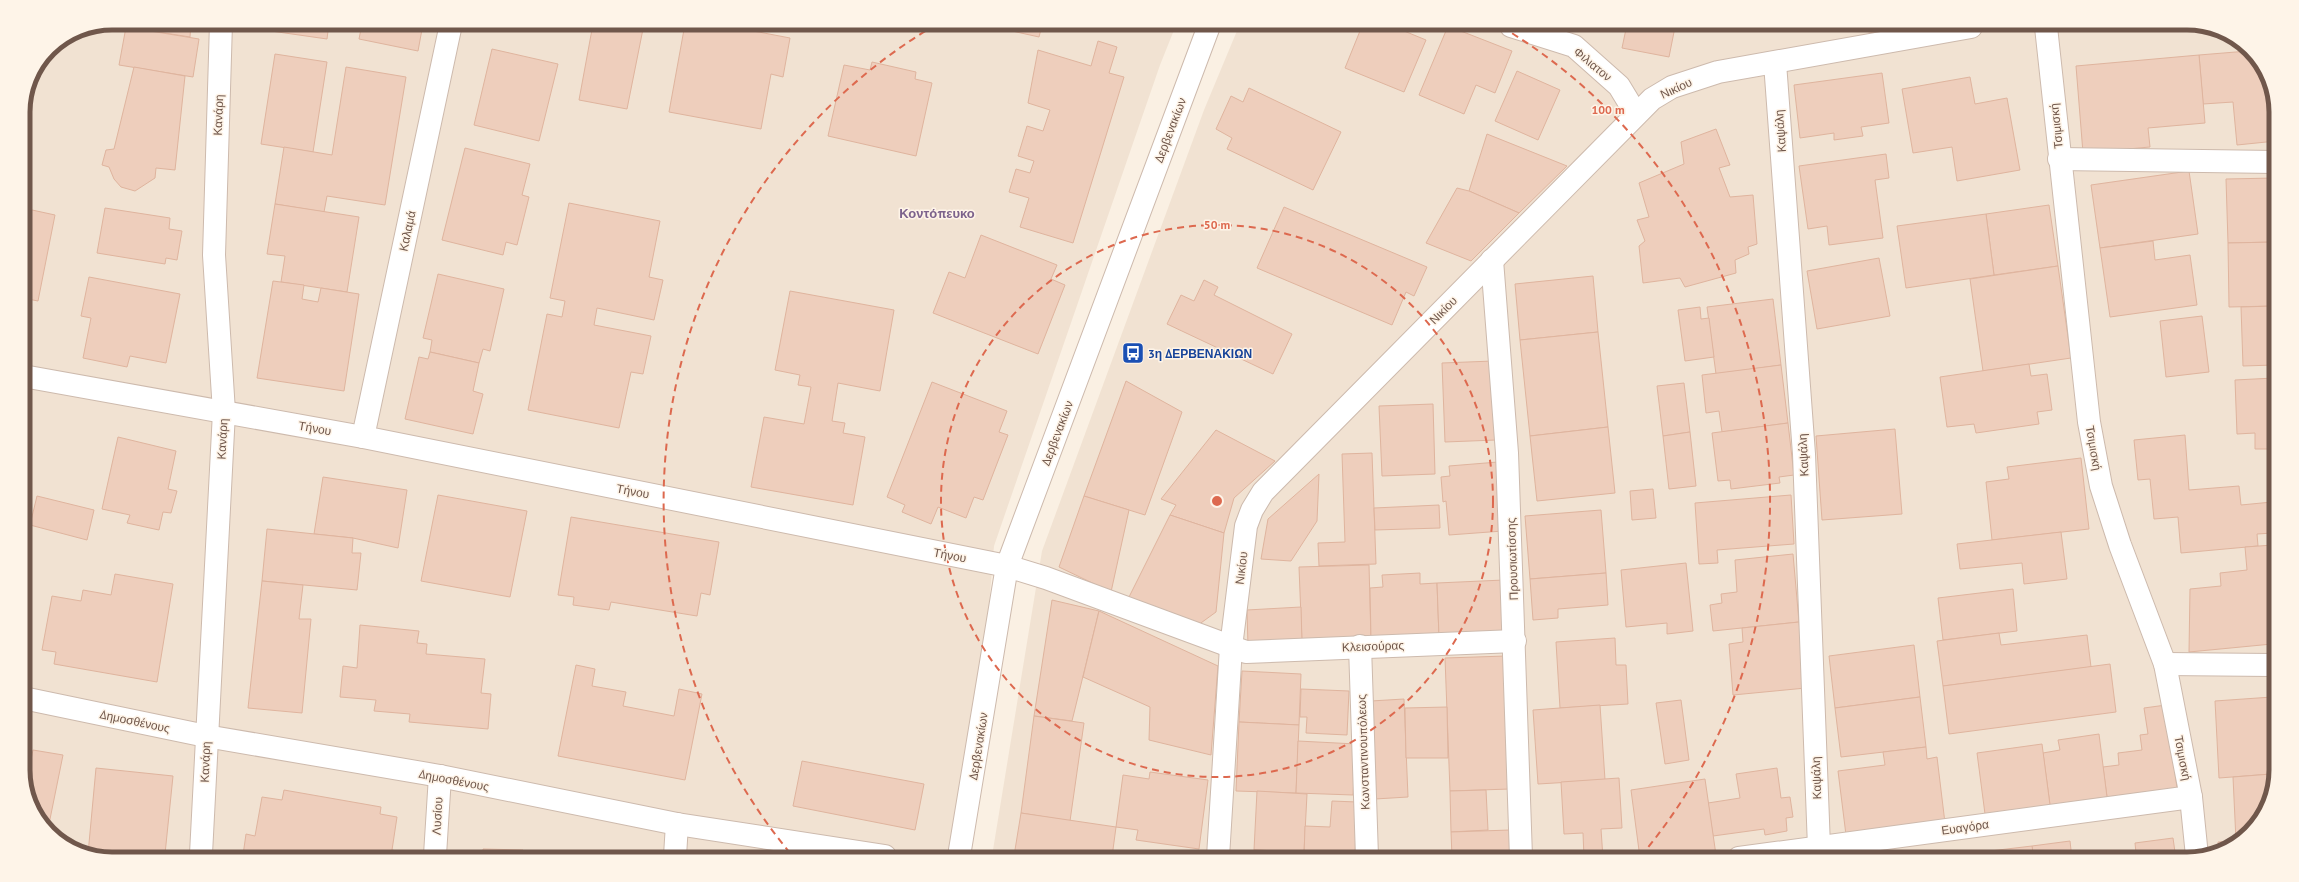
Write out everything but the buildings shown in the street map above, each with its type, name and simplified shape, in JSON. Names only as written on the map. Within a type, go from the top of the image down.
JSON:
[{"type":"street","name":"Κανάρη","points":[[201,852],[224,412],[214,255],[221,30]]},
{"type":"street","name":"Καλαμά","points":[[363,437],[450,30]]},
{"type":"street","name":"Δερβενακίων","points":[[960,852],[1007,566],[1208,30]]},
{"type":"street","name":"Φιλιατον","points":[[1524,30],[1574,46],[1619,86],[1636,114]]},
{"type":"street","name":"Νικίου","points":[[1218,852],[1231,647],[1246,526],[1252,510],[1263,492],[1636,114],[1652,100],[1680,84],[1718,72],[1955,30]]},
{"type":"street","name":"Τσιμισκή","points":[[2046,30],[2059,159],[2089,422],[2101,486],[2120,545],[2164,664],[2191,797],[2197,851]]},
{"type":"street","name":"Καψάλη","points":[[1775,63],[1804,454],[1818,847]]},
{"type":"street","points":[[2059,159],[2269,162]]},
{"type":"street","name":"Προυσιωτίσσης","points":[[1492,260],[1508,454],[1521,852]]},
{"type":"street","name":"Τήνου","points":[[30,377],[363,437],[1007,566],[1187,629],[1231,647]]},
{"type":"street","name":"Κλεισούρας","points":[[1231,647],[1246,652],[1360,646],[1515,641]]},
{"type":"street","name":"Κωνσταντινουπόλεως","points":[[1360,646],[1366,852]]},
{"type":"street","points":[[2164,664],[2269,665]]},
{"type":"street","name":"Δημοσθένους","points":[[30,699],[206,736],[440,776],[677,824],[859,852]]},
{"type":"street","name":"Λυσίου","points":[[435,852],[440,776]]},
{"type":"street","name":"Ευαγόρα","points":[[1782,852],[2191,797]]},
{"type":"street","points":[[675,852],[677,824]]},
{"type":"shaded area","points":[[112,30],[1174,30],[1160,65],[994,546],[968,852],[107,852],[81,846],[62,835],[47,820],[36,801],[30,775],[30,112],[33,91],[38,76],[54,54],[71,41],[86,34]]},
{"type":"shaded area","points":[[1237,30],[2187,30],[2213,34],[2223,38],[2237,47],[2252,62],[2261,76],[2265,86],[2269,107],[2269,770],[2265,796],[2261,806],[2252,820],[2237,835],[2223,844],[2208,849],[2187,852],[993,852],[1042,551],[1204,110]]},
{"type":"place","name":"3η ΔΕΡΒΕΝΑΚΙΩΝ","points":[[1133,353]]},
{"type":"district","name":"Κοντόπευκο","points":[[937,213]]}]
